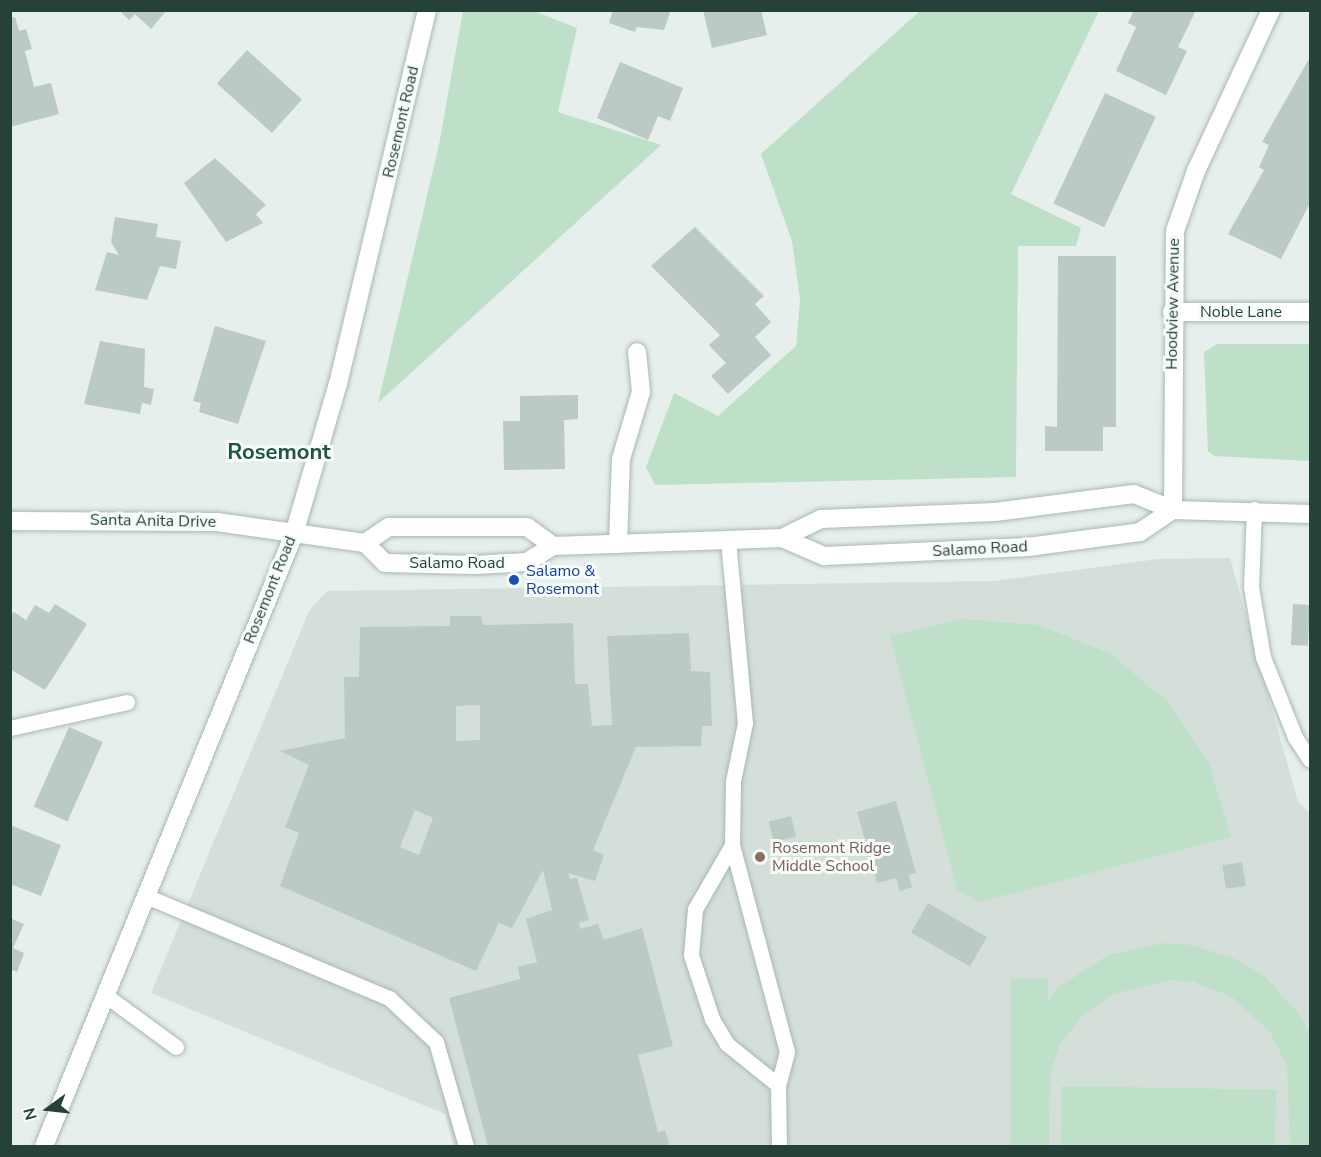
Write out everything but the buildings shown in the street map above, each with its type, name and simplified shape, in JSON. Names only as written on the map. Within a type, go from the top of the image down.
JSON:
[{"type":"main road","name":"Rosemont Road","points":[[44,1146],[294,534],[338,384],[427,10]]},
{"type":"main road","name":"Hoodview Avenue","points":[[1173,510],[1172,312],[1179,216],[1271,10]]},
{"type":"main road","name":"Noble Lane","points":[[1172,312],[1311,312]]},
{"type":"main road","points":[[618,544],[621,459],[641,392],[637,352]]},
{"type":"main road","name":"Salamo Road","points":[[365,543],[386,563],[432,565],[527,562],[552,546],[782,538],[821,519],[995,512],[1134,494],[1173,510],[1254,509],[1311,514]]},
{"type":"main road","name":"Salamo Road","points":[[782,538],[824,556],[1018,548],[1140,532],[1173,510]]},
{"type":"main road","name":"Santa Anita Drive","points":[[10,521],[178,520],[294,534]]},
{"type":"main road","points":[[294,534],[365,543],[389,527],[527,527],[552,546]]},
{"type":"lane","points":[[1254,509],[1251,587],[1263,657],[1295,737],[1311,760]]},
{"type":"lane","points":[[728,540],[745,723],[733,781],[732,845],[787,1052],[778,1085],[779,1146]]},
{"type":"lane","points":[[10,728],[127,702]]},
{"type":"lane","points":[[732,845],[695,909],[691,955],[712,1019],[727,1044],[778,1085]]},
{"type":"lane","points":[[146,896],[389,998],[436,1042],[466,1146]]},
{"type":"lane","points":[[105,994],[176,1047]]},
{"type":"shaded area","name":"Rosemont Ridge Middle School","points":[[1230,558],[1298,802],[1310,813],[1310,1146],[454,1146],[445,1114],[151,993],[309,611],[327,591],[994,581],[1158,559]]},
{"type":"green space","points":[[463,11],[534,11],[577,28],[558,112],[661,145],[378,403],[439,145]]},
{"type":"green space","points":[[920,11],[1099,11],[1011,194],[1081,228],[1076,246],[1018,246],[1016,477],[655,485],[646,467],[674,393],[718,416],[796,346],[800,299],[792,241],[761,154]]},
{"type":"green space","points":[[1217,344],[1310,344],[1310,461],[1214,456],[1208,451],[1204,352]]},
{"type":"green space","points":[[963,619],[1039,625],[1109,653],[1167,701],[1209,764],[1231,837],[978,902],[957,889],[890,636]]},
{"type":"green space","points":[[1164,943],[1192,945],[1238,960],[1263,975],[1297,1011],[1310,1033],[1310,1146],[1290,1146],[1287,1066],[1270,1032],[1232,997],[1193,982],[1171,980],[1113,994],[1083,1015],[1059,1046],[1050,1076],[1049,1146],[1011,1146],[1011,979],[1048,979],[1048,1002],[1059,987],[1108,955]]},
{"type":"green space","points":[[1062,1086],[1276,1090],[1275,1146],[1061,1146]]},
{"type":"place","name":"Salamo & Rosemont","points":[[514,580]]},
{"type":"place","name":"Rosemont Ridge Middle School","points":[[760,857]]},
{"type":"district","name":"Rosemont","points":[[279,453]]}]
